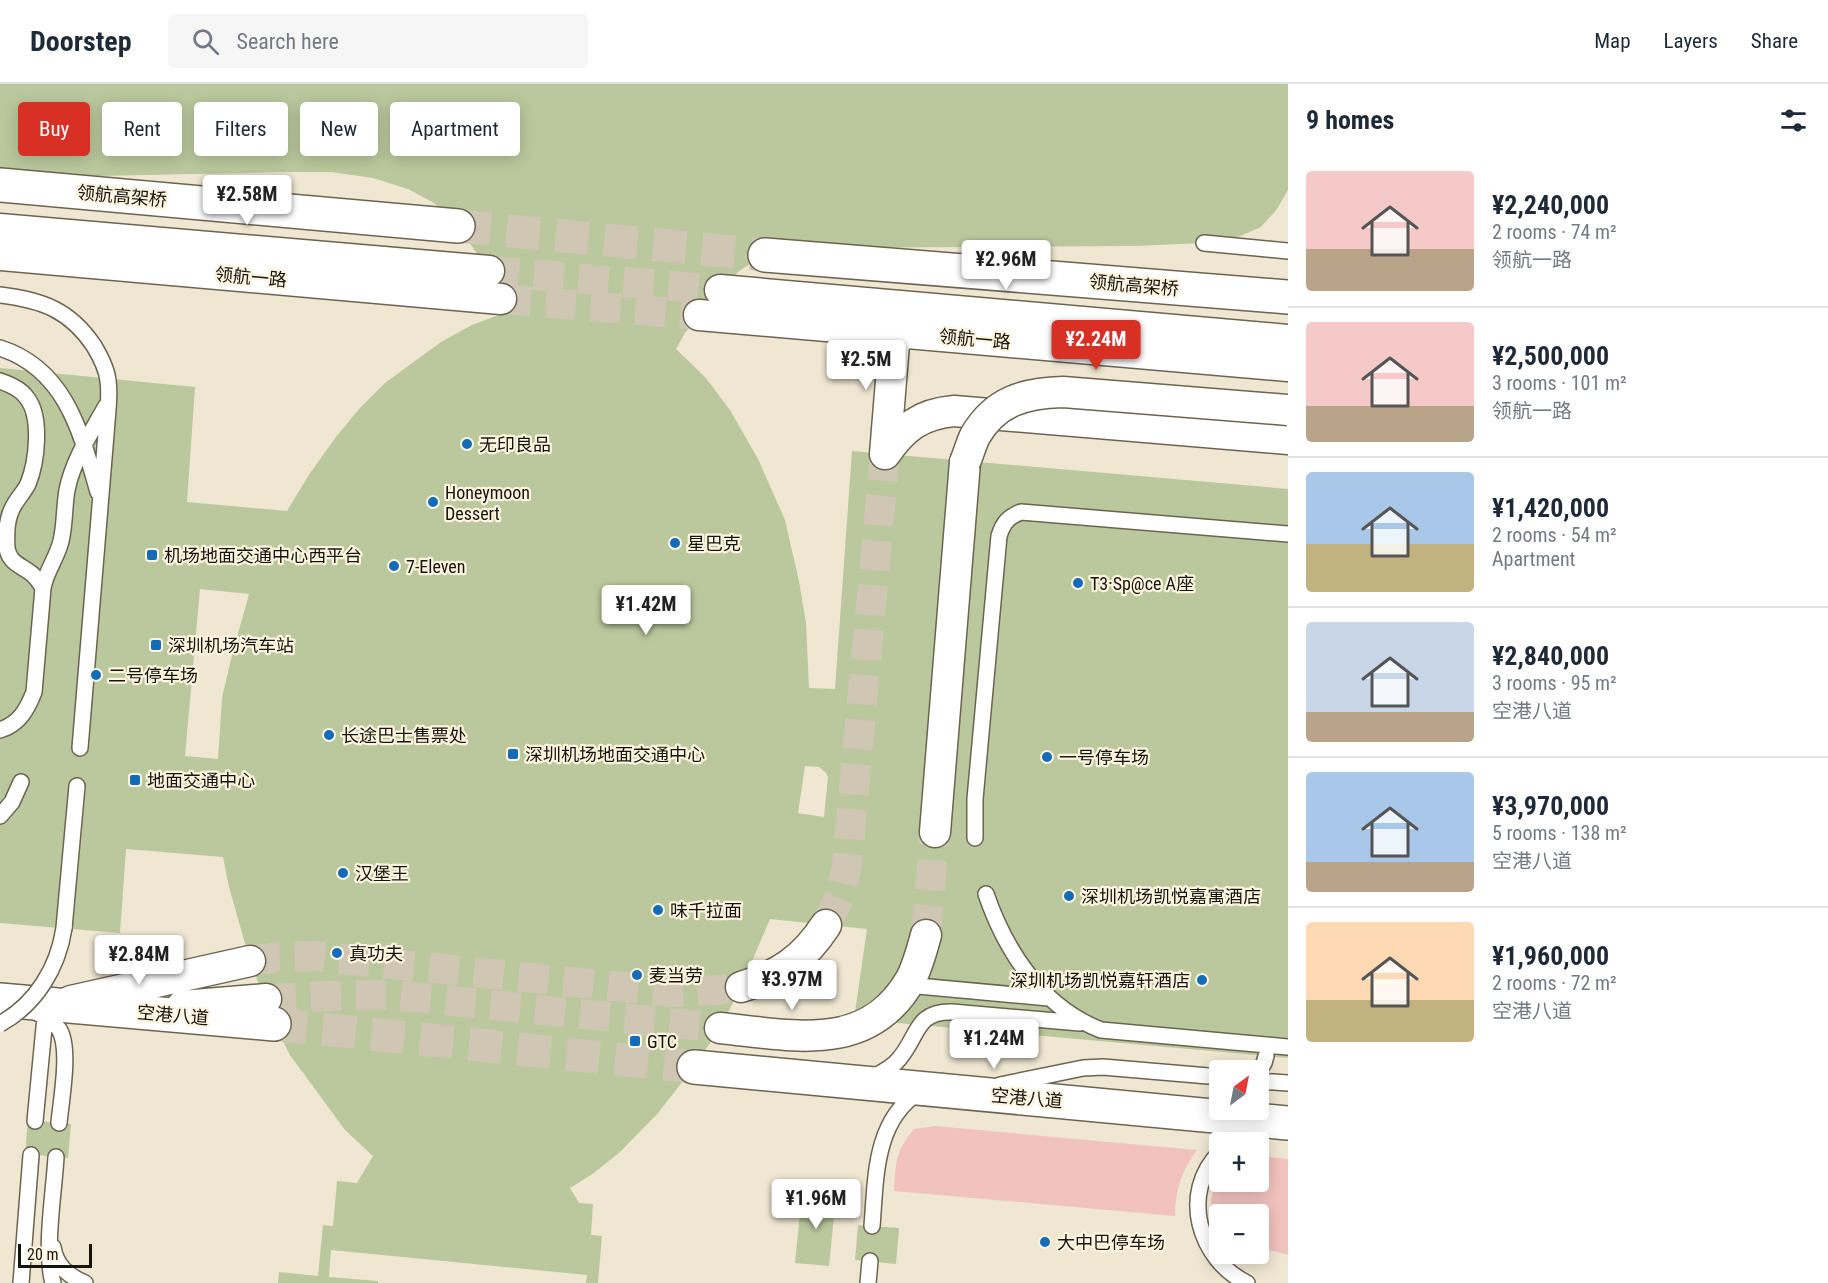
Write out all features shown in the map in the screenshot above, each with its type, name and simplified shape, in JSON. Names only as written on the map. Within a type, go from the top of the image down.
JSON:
[{"type":"main road","name":"领航高架桥","points":[[0,185],[458,226]]},
{"type":"main road","name":"领航高架桥","points":[[765,255],[1288,297]]},
{"type":"main road","name":"空港八道","points":[[5,1008],[49,1011],[270,1011]]},
{"type":"main road","name":"空港八道","points":[[694,1067],[1282,1122]]},
{"type":"street","points":[[0,229],[489,271]]},
{"type":"street","name":"领航一路","points":[[0,255],[501,299]]},
{"type":"street","points":[[720,290],[1288,340]]},
{"type":"street","name":"领航一路","points":[[699,315],[1288,366]]},
{"type":"street","points":[[895,332],[885,454],[901,434],[921,419],[938,412],[954,411],[1288,439]]},
{"type":"street","points":[[934,832],[965,462],[975,436],[988,418],[1004,405],[1022,396],[1062,392],[1288,410]]},
{"type":"street","points":[[741,987],[762,980],[791,964],[812,945],[826,925]]},
{"type":"street","points":[[720,1028],[825,1036],[871,1021],[893,1004],[907,985],[918,963],[926,935]]},
{"type":"street","points":[[49,1011],[119,991],[250,961]]},
{"type":"lane","points":[[1204,243],[1288,251]]},
{"type":"lane","points":[[0,296],[29,299],[47,304],[64,314],[87,336],[99,354],[108,379],[101,501],[80,748]]},
{"type":"lane","points":[[0,348],[28,360],[44,372],[61,394],[75,420],[101,501]]},
{"type":"lane","points":[[0,381],[14,387],[27,397],[34,412],[37,430],[34,462],[27,485],[7,519],[7,549],[16,564],[32,574],[43,588]]},
{"type":"lane","points":[[4,735],[28,708],[34,692],[43,588],[62,538],[70,477],[84,445],[108,402]]},
{"type":"lane","points":[[975,838],[975,800],[999,536],[1002,525],[1010,516],[1021,512],[1288,534]]},
{"type":"lane","points":[[0,816],[12,802],[21,782]]},
{"type":"lane","points":[[5,1008],[19,1010],[40,988],[60,950],[77,786]]},
{"type":"lane","points":[[986,894],[993,916],[1012,952],[1039,988],[1083,1023],[1101,1030],[1288,1047]]},
{"type":"lane","points":[[907,985],[1049,998]]},
{"type":"lane","points":[[35,1121],[49,1011]]},
{"type":"lane","points":[[49,1011],[63,1036],[65,1049],[59,1123]]},
{"type":"lane","points":[[857,1082],[880,1073],[897,1062],[922,1022],[935,1013],[952,1012],[1083,1023]]},
{"type":"lane","points":[[1264,1060],[1266,1056]]},
{"type":"lane","points":[[966,1093],[1083,1068],[1103,1067],[1209,1076]]},
{"type":"lane","points":[[1269,1082],[1288,1083]]},
{"type":"lane","points":[[872,1226],[877,1165],[884,1137],[902,1105],[924,1089]]},
{"type":"lane","points":[[1248,1132],[1282,1122]]},
{"type":"lane","points":[[21,1283],[31,1155]]},
{"type":"lane","points":[[53,1283],[50,1237],[56,1157]]},
{"type":"lane","points":[[1209,1166],[1201,1183],[1198,1198],[1201,1229],[1214,1257],[1231,1273],[1247,1283]]},
{"type":"lane","points":[[50,1237],[59,1264],[69,1275],[85,1283]]},
{"type":"lane","points":[[868,1283],[870,1262]]},
{"type":"shaded area","points":[[935,1126],[1197,1150],[1180,1181],[1175,1216],[894,1191],[896,1165],[903,1144],[914,1129]]},
{"type":"shaded area","points":[[1269,1157],[1288,1159],[1288,1255],[1269,1250],[1269,1204],[1211,1203],[1213,1192],[1269,1192]]},
{"type":"building","points":[[0,84],[1288,84],[1288,190],[1277,209],[1261,227],[1238,237],[1204,243],[1134,246],[797,248],[765,255],[739,271],[708,302],[676,349],[706,378],[730,410],[758,459],[785,520],[806,623],[809,688],[835,689],[852,451],[1288,489],[1288,1058],[854,1019],[867,929],[770,919],[741,987],[720,1028],[694,1067],[658,1113],[620,1152],[594,1173],[570,1188],[579,1203],[593,1204],[591,1235],[602,1236],[598,1283],[586,1283],[587,1275],[331,1250],[329,1277],[378,1281],[378,1283],[278,1283],[279,1272],[318,1276],[323,1225],[333,1226],[337,1181],[357,1183],[373,1156],[345,1130],[290,1055],[274,1024],[250,961],[223,857],[126,849],[120,933],[0,923],[0,368],[195,387],[187,502],[287,511],[310,473],[336,437],[385,383],[441,342],[472,325],[507,312],[489,271],[458,226],[434,203],[408,189],[373,178],[331,172],[98,176],[0,181]],"holes":[[[200,589],[249,594],[222,698],[218,759],[185,756]],[[805,766],[819,767],[828,777],[824,817],[798,813]]]},
{"type":"building","points":[[28,1120],[71,1124],[68,1158],[25,1154]]},
{"type":"building","points":[[802,1194],[836,1197],[829,1266],[795,1263]]},
{"type":"building","points":[[858,1225],[899,1228],[896,1264],[855,1260]]},
{"type":"tunnel","points":[[458,226],[765,255]]},
{"type":"tunnel","points":[[489,271],[720,290]]},
{"type":"tunnel","points":[[501,299],[699,315]]},
{"type":"tunnel","points":[[826,925],[840,896],[847,865],[885,454]]},
{"type":"tunnel","points":[[926,935],[935,832]]},
{"type":"tunnel","points":[[250,961],[312,956],[673,992],[741,987]]},
{"type":"tunnel","points":[[266,999],[393,995],[720,1028]]},
{"type":"tunnel","points":[[274,1024],[694,1067]]},
{"type":"place","name":"无印良品","points":[[467,444]]},
{"type":"place","name":"Honeymoon Dessert","points":[[433,502]]},
{"type":"place","name":"星巴克","points":[[675,543]]},
{"type":"place","name":"机场地面交通中心西平台","points":[[152,555]]},
{"type":"place","name":"7-Eleven","points":[[394,566]]},
{"type":"place","name":"T3·Sp@ce A座","points":[[1078,583]]},
{"type":"place","name":"深圳机场汽车站","points":[[156,645]]},
{"type":"place","name":"二号停车场","points":[[96,675]]},
{"type":"place","name":"长途巴士售票处","points":[[329,735]]},
{"type":"place","name":"深圳机场地面交通中心","points":[[513,754]]},
{"type":"place","name":"一号停车场","points":[[1047,757]]},
{"type":"place","name":"地面交通中心","points":[[135,780]]},
{"type":"place","name":"汉堡王","points":[[343,873]]},
{"type":"place","name":"深圳机场凯悦嘉寓酒店","points":[[1069,896]]},
{"type":"place","name":"味千拉面","points":[[658,910]]},
{"type":"place","name":"真功夫","points":[[337,953]]},
{"type":"place","name":"麦当劳","points":[[637,975]]},
{"type":"place","name":"深圳机场凯悦嘉轩酒店","points":[[1202,980]]},
{"type":"place","name":"GTC","points":[[635,1041]]},
{"type":"place","name":"大中巴停车场","points":[[1045,1242]]}]
